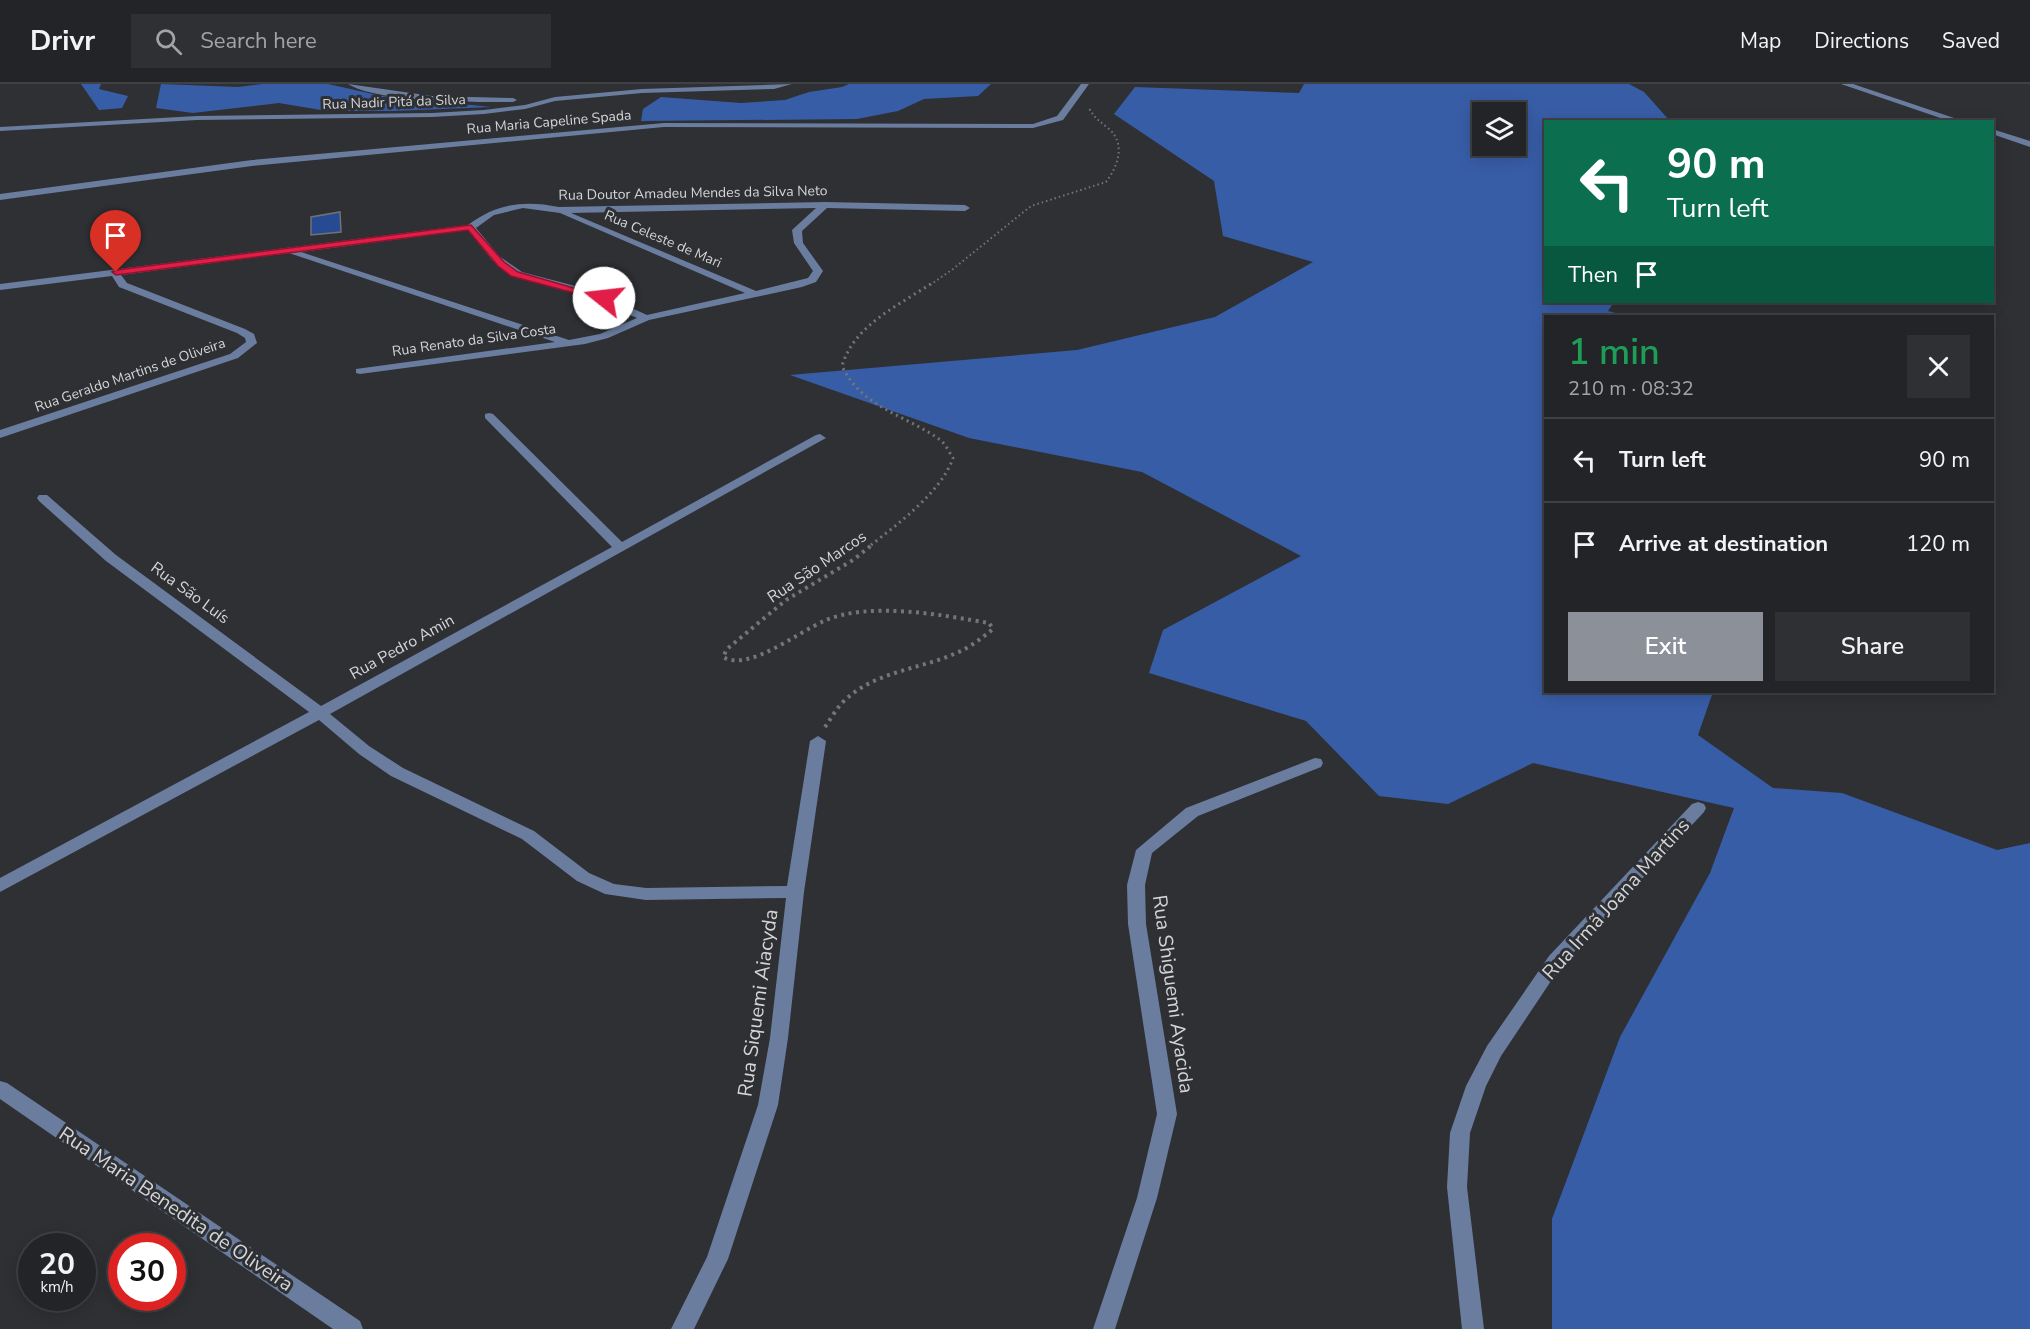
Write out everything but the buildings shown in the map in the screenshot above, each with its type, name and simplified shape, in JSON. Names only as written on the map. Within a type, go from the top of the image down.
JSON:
[{"type":"street","points":[[352,84],[384,92],[438,98],[555,99]]},
{"type":"street","name":"Rua Nadir Pitá da Silva","points":[[0,129],[197,118],[432,115],[525,107],[555,99],[642,91],[774,87],[788,84]]},
{"type":"street","name":"Rua Maria Capeline Spada","points":[[0,197],[252,163],[654,126],[731,124],[1033,126],[1060,118],[1085,84]]},
{"type":"street","points":[[1845,84],[1956,120]]},
{"type":"street","points":[[1994,132],[2030,144]]},
{"type":"street","name":"Rua Doutor Amadeu Mendes da Silva Neto","points":[[0,286],[471,227],[490,212],[509,206],[530,205],[559,210],[825,205],[965,208]]},
{"type":"street","name":"Rua Renato da Silva Costa","points":[[360,371],[505,353],[604,336],[646,318],[798,285],[812,280],[818,271],[816,263],[800,247],[796,239],[797,230],[825,205]]},
{"type":"street","name":"Rua Celeste de Mari","points":[[559,210],[757,295]]},
{"type":"street","points":[[471,227],[501,264],[515,274],[604,298],[646,318]]},
{"type":"street","points":[[288,250],[567,342]]},
{"type":"street","name":"Rua Geraldo Martins de Oliveira","points":[[0,434],[234,356],[252,343],[249,336],[241,331],[123,285],[117,279],[116,272]]},
{"type":"street","points":[[489,416],[620,547]]},
{"type":"street","name":"Rua Pedro Amin","points":[[0,885],[320,713],[820,438]]},
{"type":"street","name":"Rua São Luís","points":[[43,498],[111,558],[320,713],[364,750],[397,772],[528,836],[583,877],[611,890],[646,894],[795,892]]},
{"type":"street","name":"Rua Siquemi Aiacyda","points":[[682,1329],[717,1259],[768,1105],[779,1038],[795,892],[818,741]]},
{"type":"street","name":"Rua Shiguemi Ayacida","points":[[1104,1329],[1147,1198],[1167,1114],[1137,924],[1136,885],[1144,850],[1192,812],[1316,763]]},
{"type":"street","name":"Rua Irmã Joana Martins","points":[[1473,1329],[1457,1187],[1460,1133],[1476,1086],[1494,1050],[1555,961],[1698,808]]},
{"type":"street","name":"Rua Maria Benedita de Oliveira","points":[[0,1089],[352,1329]]},
{"type":"path","name":"Rua São Marcos","points":[[818,741],[834,709],[862,687],[899,670],[944,657],[984,640],[993,629],[989,623],[937,615],[888,611],[860,613],[826,620],[747,661],[730,661],[723,657],[735,641],[786,600],[853,560],[882,537],[929,494],[948,473],[953,458],[941,440],[873,403],[848,380],[842,366],[846,352],[863,329],[953,269],[1031,206],[1106,182],[1112,175],[1117,160],[1118,141],[1114,134],[1092,116],[1089,107],[1091,100]]},
{"type":"shaded area","points":[[81,84],[101,84],[99,89],[128,96],[122,108],[99,110]]},
{"type":"shaded area","points":[[161,84],[238,87],[262,84],[328,84],[382,96],[491,107],[327,111],[279,103],[193,113],[156,108]]},
{"type":"shaded area","points":[[849,84],[991,84],[978,96],[924,99],[898,111],[857,119],[641,121],[643,109],[661,97],[741,103],[785,100],[809,92]]},
{"type":"shaded area","points":[[1304,84],[1629,84],[1644,92],[1669,120],[1544,120],[1544,303],[1613,303],[1608,311],[1623,315],[1544,315],[1544,693],[1713,693],[1698,735],[1773,788],[1842,793],[1997,850],[2030,843],[2030,1329],[1552,1329],[1552,1219],[1620,1037],[1710,873],[1734,808],[1533,763],[1448,804],[1379,796],[1306,721],[1149,673],[1163,630],[1301,556],[1142,472],[969,438],[790,375],[1077,350],[1215,317],[1313,262],[1223,236],[1214,181],[1114,114],[1135,87],[1299,93]]},
{"type":"route","points":[[116,272],[471,227],[479,240],[501,264],[515,274],[604,298]]}]
